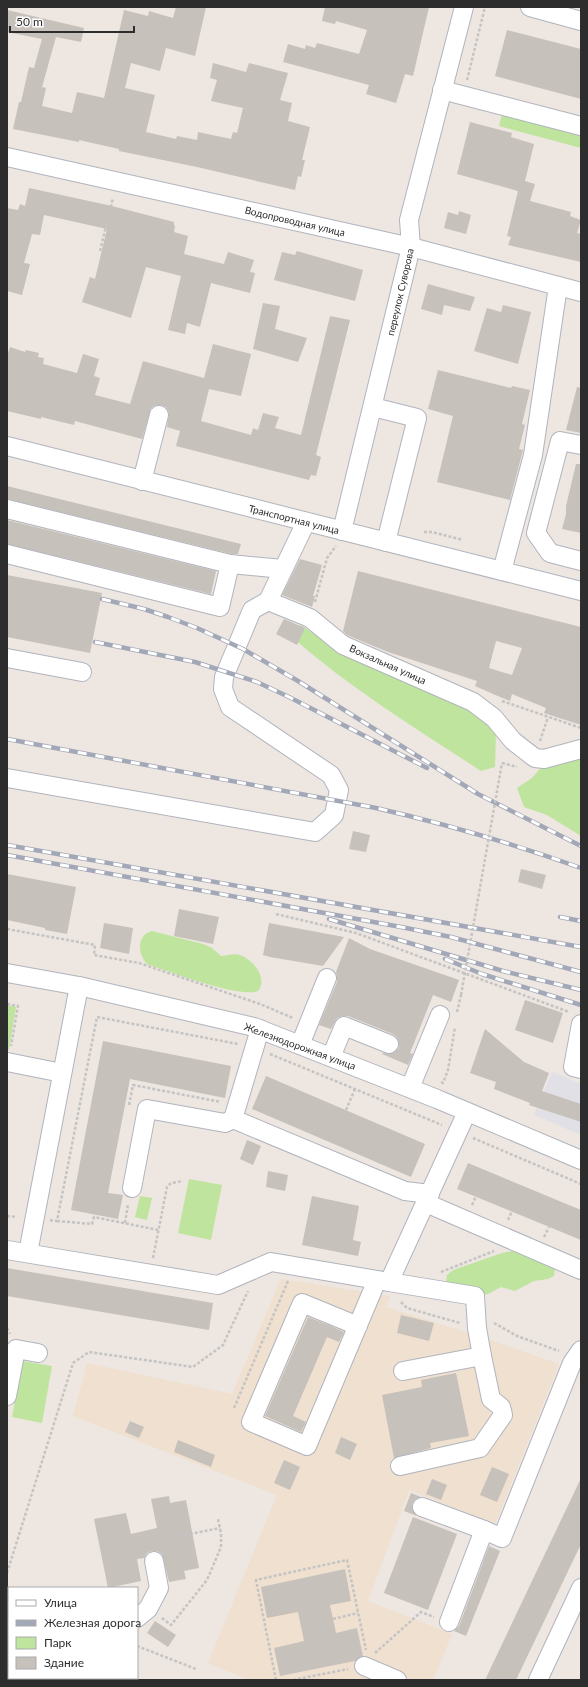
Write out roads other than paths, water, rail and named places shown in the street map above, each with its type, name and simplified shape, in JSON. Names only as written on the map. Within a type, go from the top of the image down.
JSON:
[{"type":"street","name":"переулок Суворова","points":[[342,531],[411,247],[409,220],[464,7]]},
{"type":"street","points":[[530,7],[581,21]]},
{"type":"street","points":[[442,90],[581,126]]},
{"type":"street","name":"Водопроводная улица","points":[[7,157],[411,247],[581,292]]},
{"type":"street","points":[[502,571],[533,454],[558,286]]},
{"type":"street","points":[[373,407],[417,418],[386,542]]},
{"type":"street","points":[[142,481],[160,415]]},
{"type":"street","points":[[581,445],[560,441],[536,533],[550,553],[581,561]]},
{"type":"street","name":"Транспортная улица","points":[[7,446],[581,591]]},
{"type":"street","points":[[525,486],[547,492]]},
{"type":"street","points":[[7,510],[230,564],[283,569]]},
{"type":"street","points":[[7,778],[315,832],[334,815],[339,790],[332,775],[230,707],[223,689],[224,676],[252,610],[268,601],[306,522]]},
{"type":"street","points":[[7,554],[220,607],[230,564]]},
{"type":"street","name":"Вокзальная улица","points":[[268,601],[310,618],[343,645],[473,702],[494,718],[513,741],[535,758],[544,759],[581,749]]},
{"type":"street","points":[[7,658],[82,672]]},
{"type":"street","name":"Железнодорожная улица","points":[[7,973],[79,986],[260,1030],[410,1088],[581,1160]]},
{"type":"street","points":[[300,1045],[328,978]]},
{"type":"street","points":[[28,1253],[79,986]]},
{"type":"street","points":[[410,1088],[440,1015]]},
{"type":"street","points":[[577,1019],[573,1067],[581,1069]]},
{"type":"street","points":[[331,1057],[344,1026],[389,1044]]},
{"type":"street","points":[[132,1188],[147,1108],[225,1123],[233,1119],[260,1030]]},
{"type":"street","points":[[7,1062],[62,1073]]},
{"type":"street","points":[[358,1326],[302,1303],[251,1422],[307,1446],[358,1326],[428,1198],[467,1112]]},
{"type":"street","points":[[233,1119],[405,1191],[428,1198],[516,1242],[581,1270]]},
{"type":"street","points":[[7,1250],[218,1285],[271,1262],[475,1296],[482,1356],[491,1399],[501,1407],[503,1415],[480,1448],[400,1466]]},
{"type":"street","points":[[7,1396],[16,1349],[38,1353]]},
{"type":"street","points":[[422,1507],[502,1538],[578,1354]]},
{"type":"street","points":[[403,1371],[482,1356]]},
{"type":"street","points":[[449,1622],[484,1530]]},
{"type":"street","points":[[143,1614],[159,1588],[154,1561]]},
{"type":"street","points":[[538,1680],[581,1588]]},
{"type":"street","points":[[366,1663],[397,1680]]},
{"type":"railway","points":[[102,599],[144,609],[168,617],[197,628],[243,649],[298,681],[478,794],[581,846]]},
{"type":"railway","points":[[95,642],[195,662],[257,682],[427,768]]},
{"type":"railway","points":[[7,739],[376,808],[480,835],[581,868]]},
{"type":"railway","points":[[7,845],[581,947]]},
{"type":"railway","points":[[7,855],[451,937],[581,972]]},
{"type":"railway","points":[[560,917],[581,921]]},
{"type":"railway","points":[[329,919],[503,971],[581,990]]},
{"type":"railway","points":[[445,959],[482,974],[581,1005]]}]
